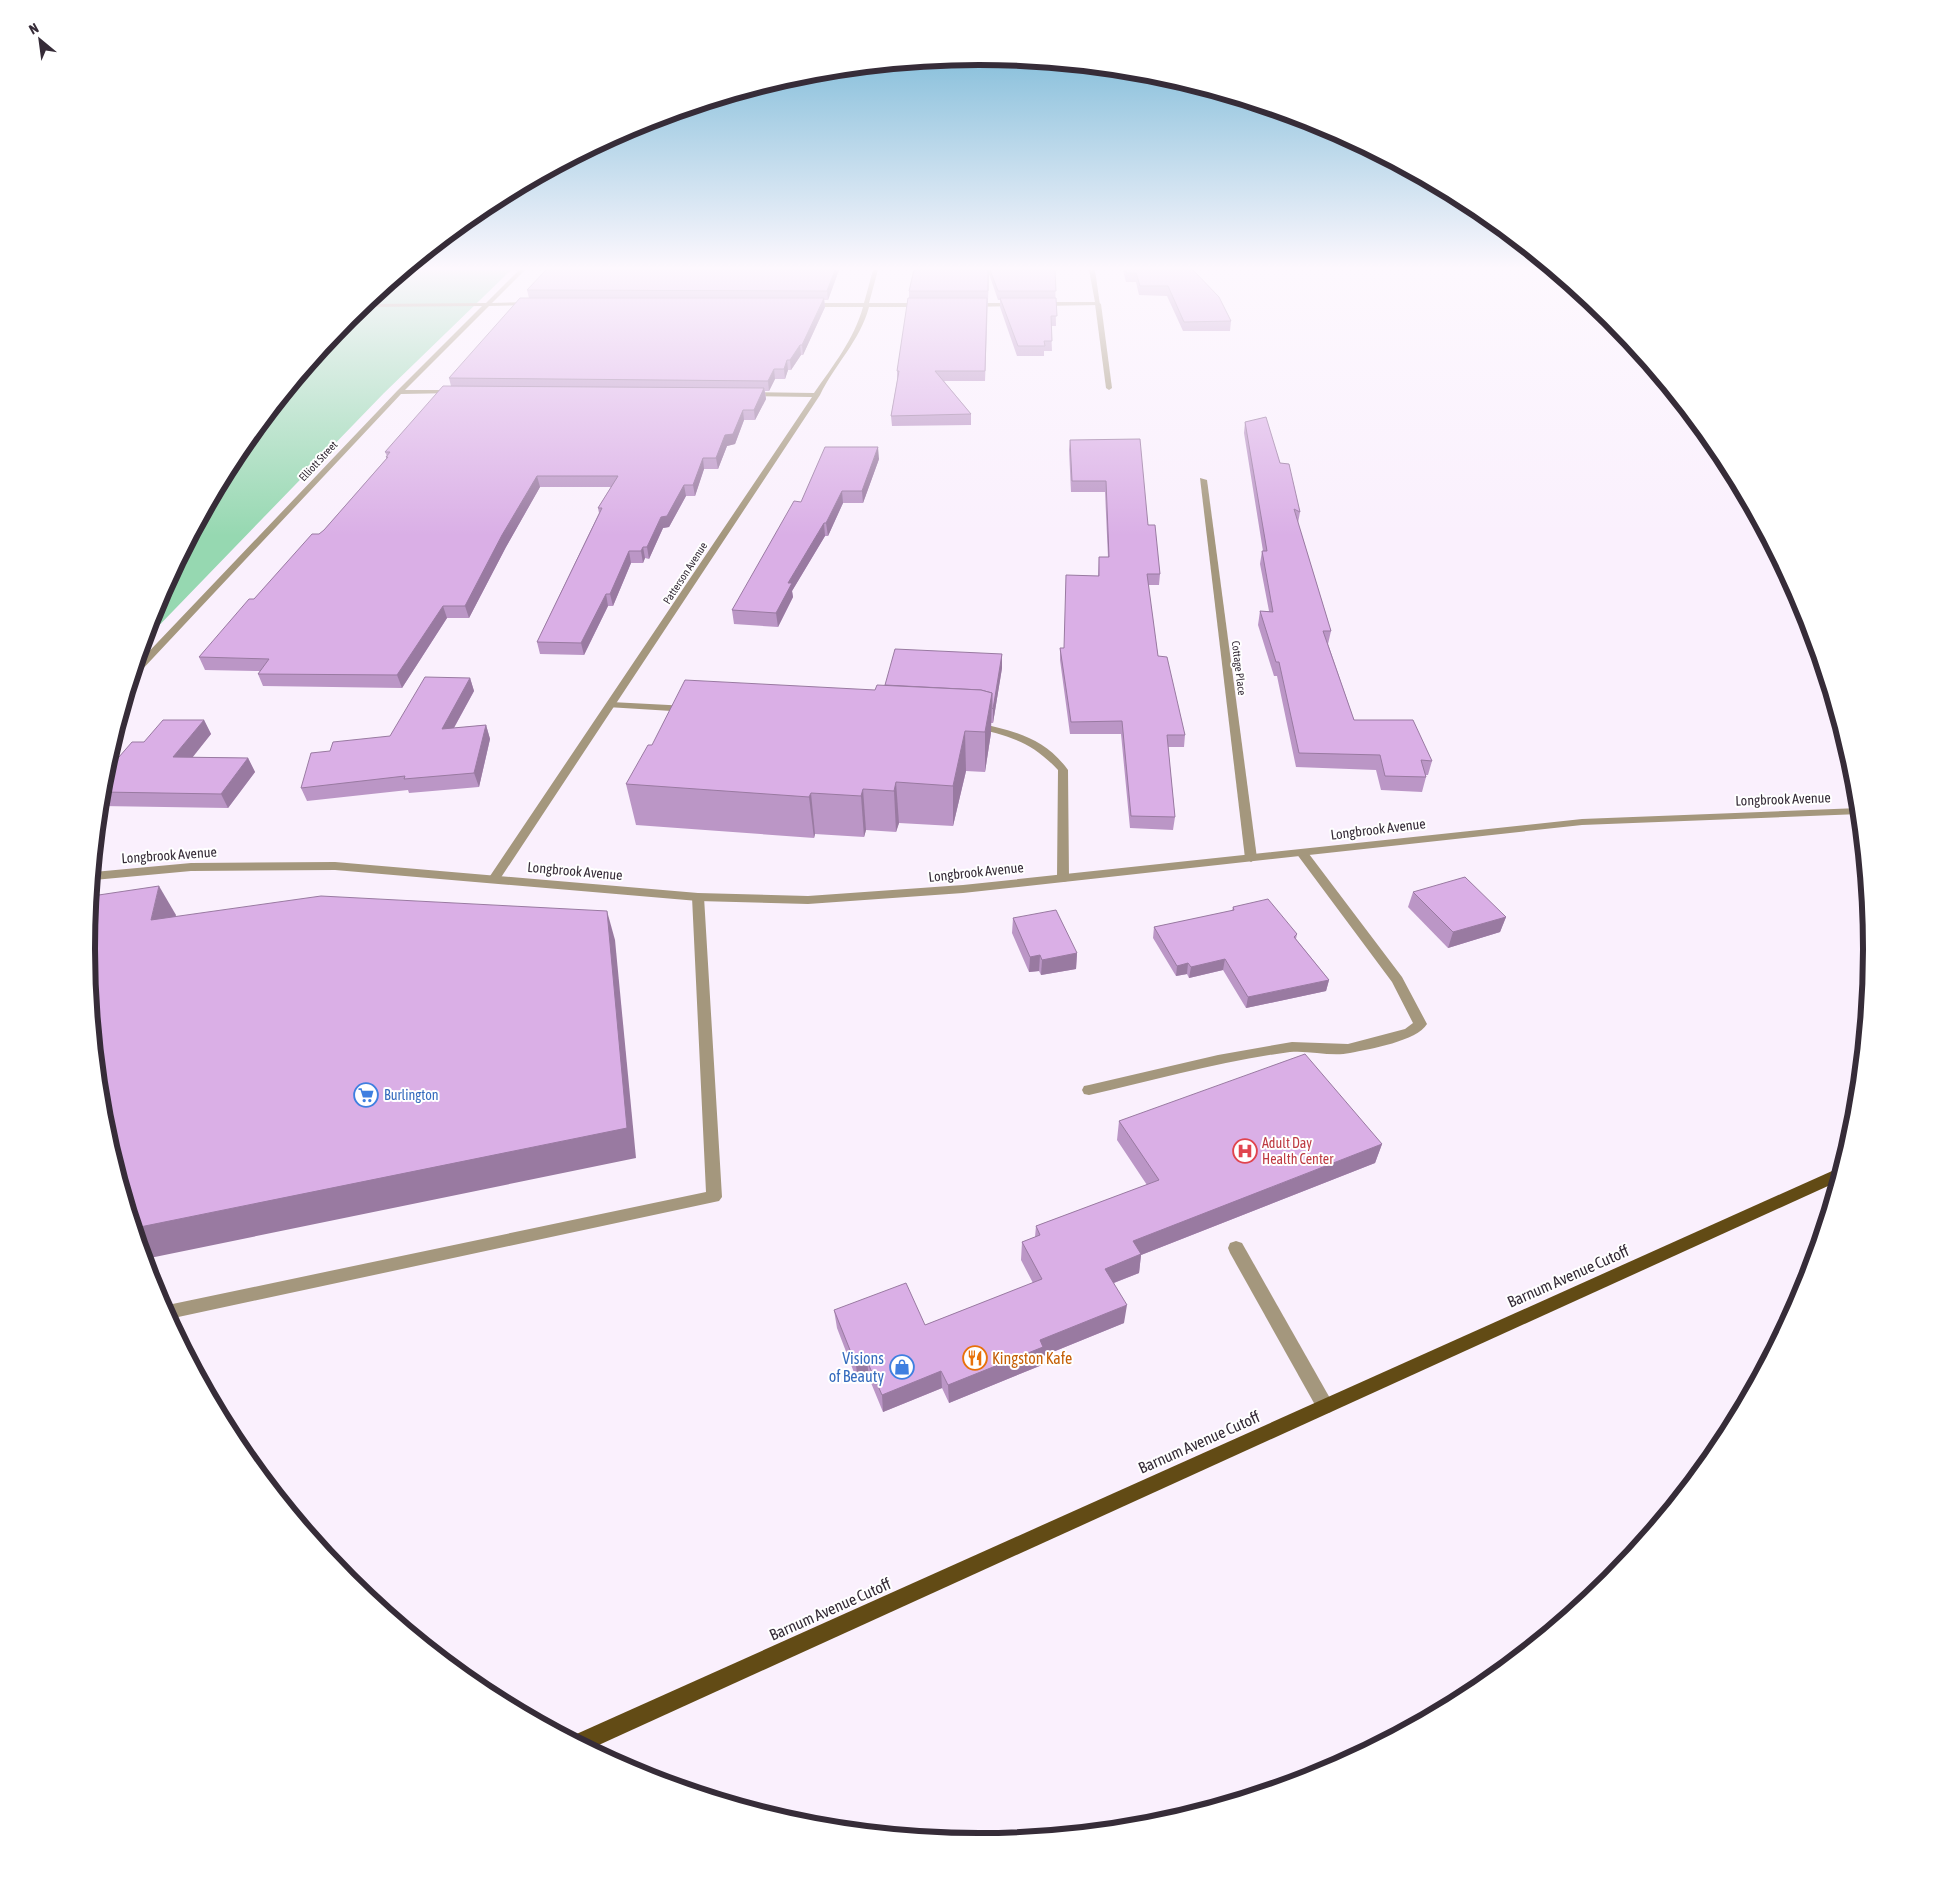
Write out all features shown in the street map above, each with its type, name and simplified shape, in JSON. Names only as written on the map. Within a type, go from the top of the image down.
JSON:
[{"type":"main road","name":"Barnum Avenue Cutoff","points":[[584,1741],[1835,1176]]},
{"type":"street","name":"Elliott Street","points":[[142,664],[432,359]]},
{"type":"street","name":"Patterson Avenue","points":[[494,879],[612,705],[841,359]]},
{"type":"street","points":[[1105,359],[1109,388]]},
{"type":"street","points":[[399,392],[460,392]]},
{"type":"street","points":[[738,394],[817,395]]},
{"type":"street","name":"Cottage Place","points":[[1203,480],[1251,858]]},
{"type":"street","points":[[612,705],[701,710]]},
{"type":"street","points":[[963,724],[982,725],[1014,734],[1047,752],[1063,770],[1063,878]]},
{"type":"street","name":"Longbrook Avenue","points":[[99,876],[191,867],[335,866],[698,897],[808,900],[873,897],[1063,878],[1582,822],[1853,811]]},
{"type":"street","points":[[1089,1090],[1218,1060],[1292,1047],[1348,1049],[1409,1033],[1420,1024],[1398,980],[1302,853]]},
{"type":"street","points":[[173,1310],[714,1196],[698,897]]},
{"type":"street","points":[[1236,1248],[1325,1406]]},
{"type":"green space","points":[[322,359],[419,359],[156,628],[187,558],[214,507],[278,411]]},
{"type":"building","points":[[466,359],[791,359],[787,360],[784,369],[774,369],[768,381],[449,378]]},
{"type":"building","points":[[899,359],[985,359],[985,371],[935,371],[971,414],[891,416],[899,371],[897,371]]},
{"type":"building","points":[[443,386],[764,388],[754,410],[743,410],[733,434],[725,435],[716,458],[703,458],[693,485],[684,485],[667,516],[661,517],[647,547],[643,547],[641,551],[629,551],[610,594],[606,594],[581,643],[537,642],[602,508],[598,508],[618,476],[537,476],[502,535],[465,606],[443,606],[397,675],[258,674],[269,659],[199,657],[249,599],[254,599],[312,534],[319,534],[324,530],[388,457],[386,457],[390,452],[385,452]]},
{"type":"building","points":[[1266,417],[1280,463],[1289,464],[1300,512],[1294,509],[1331,631],[1323,631],[1354,720],[1413,720],[1432,761],[1421,760],[1426,777],[1385,776],[1380,755],[1299,753],[1279,662],[1276,662],[1260,611],[1273,612],[1262,551],[1267,551],[1245,422]]},
{"type":"building","points":[[1140,439],[1148,525],[1155,525],[1160,574],[1147,574],[1158,656],[1167,657],[1185,735],[1167,735],[1175,817],[1131,816],[1122,721],[1071,722],[1060,648],[1064,648],[1066,575],[1099,576],[1099,557],[1109,557],[1106,481],[1072,481],[1070,440]]},
{"type":"building","points":[[825,447],[878,447],[862,491],[842,491],[826,523],[824,523],[788,583],[792,583],[776,613],[732,610],[794,501],[801,502]]},
{"type":"building","points":[[895,649],[1002,654],[993,709],[992,693],[981,690],[885,685]]},
{"type":"building","points":[[425,677],[470,678],[442,729],[486,725],[474,773],[404,779],[405,776],[301,788],[311,753],[330,751],[333,742],[390,736]]},
{"type":"building","points":[[685,680],[875,690],[877,685],[981,690],[992,693],[985,732],[965,731],[953,786],[896,782],[894,791],[863,789],[861,796],[811,793],[809,797],[626,784],[648,745],[652,745]]},
{"type":"building","points":[[163,720],[204,720],[173,757],[248,758],[221,794],[110,792],[116,760],[132,742],[144,742]]},
{"type":"building","points":[[1465,877],[1506,917],[1453,932],[1413,892]]},
{"type":"building","name":"Burlington","points":[[159,886],[151,920],[321,896],[607,911],[627,1128],[140,1227],[112,1122],[103,1065],[97,1007],[95,950],[97,895]]},
{"type":"building","points":[[1268,899],[1297,934],[1294,937],[1329,980],[1248,997],[1225,959],[1191,967],[1188,963],[1177,966],[1154,927],[1234,910],[1233,907]]},
{"type":"building","points":[[1056,910],[1077,953],[1042,960],[1040,955],[1030,957],[1013,918]]},
{"type":"building","points":[[1305,1054],[1382,1144],[1133,1241],[1141,1254],[1105,1269],[1127,1305],[1040,1340],[1043,1347],[948,1385],[941,1371],[882,1395],[867,1361],[856,1365],[834,1310],[906,1283],[925,1325],[1042,1279],[1022,1242],[1040,1235],[1036,1226],[1159,1180],[1119,1121]]},
{"type":"place","name":"Burlington","points":[[366,1095]]},
{"type":"place","name":"Adult Day Health Center","points":[[1245,1151]]},
{"type":"place","name":"Kingston Kafe","points":[[975,1358]]},
{"type":"place","name":"Visions of Beauty","points":[[902,1367]]}]
